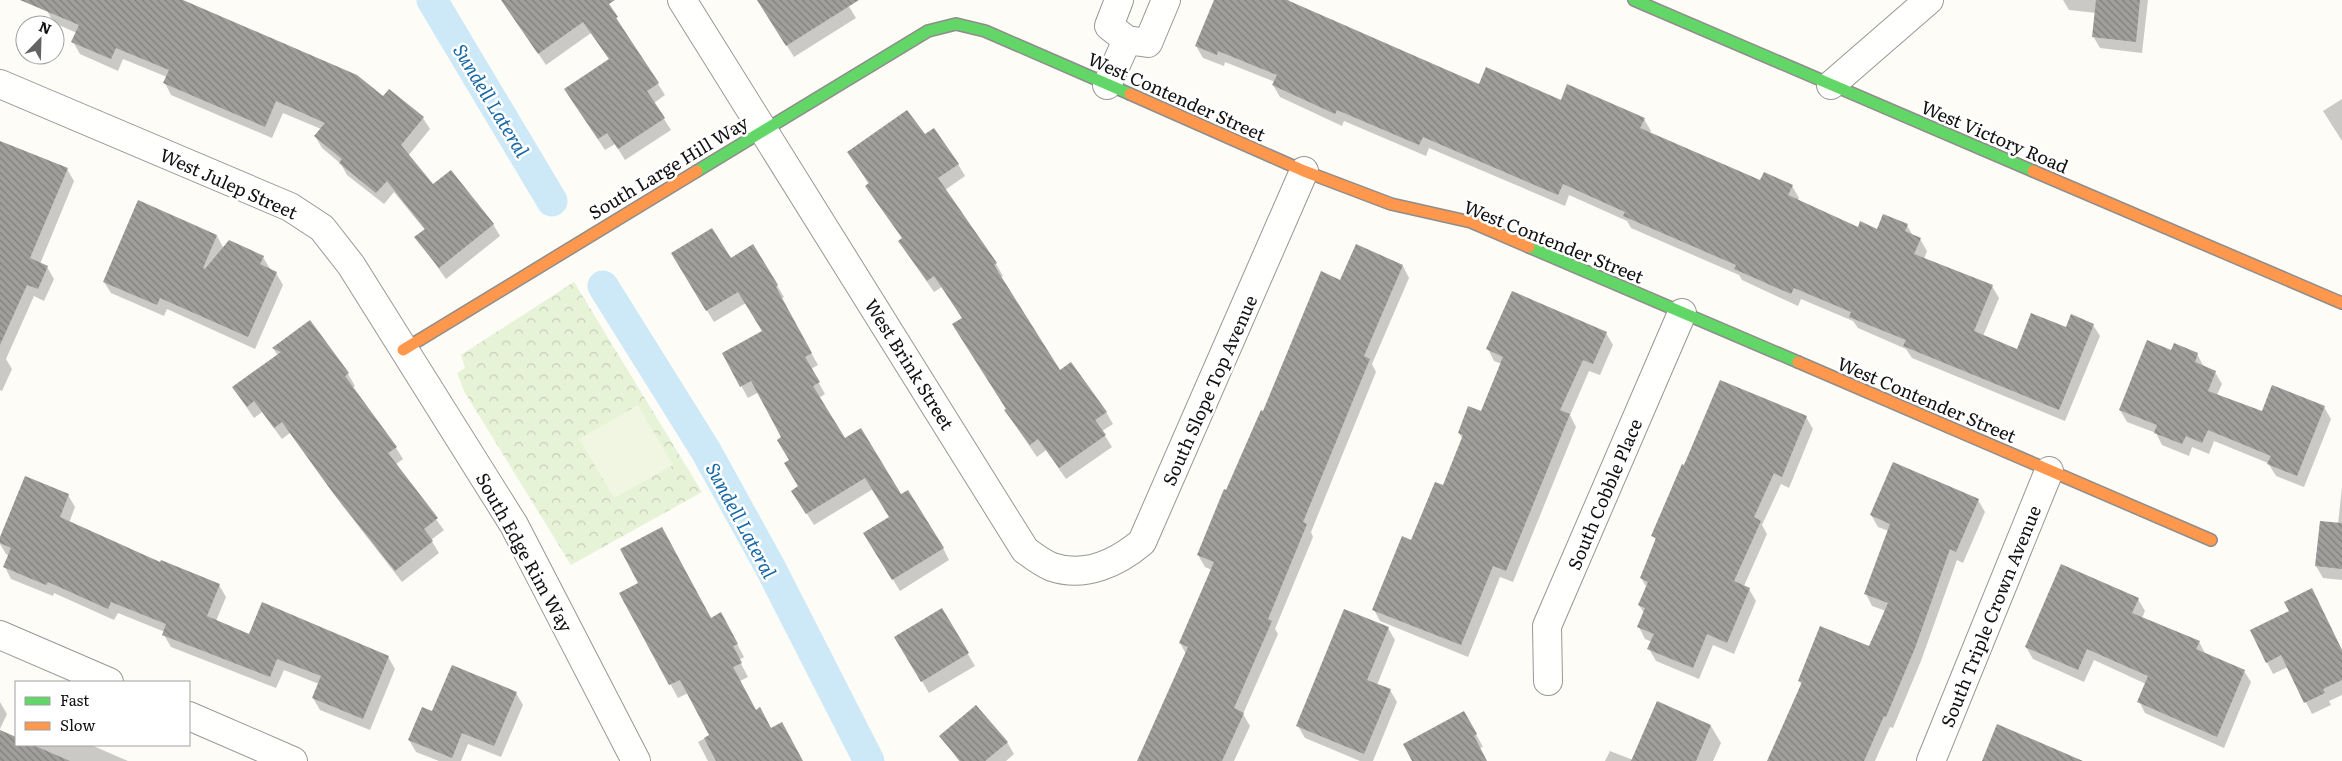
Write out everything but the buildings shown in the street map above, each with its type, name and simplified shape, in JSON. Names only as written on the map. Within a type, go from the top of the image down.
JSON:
[{"type":"street","name":"West Brink Street","points":[[682,0],[1025,550],[1051,566],[1077,572]]},
{"type":"street","points":[[1120,0],[1109,26],[1127,40],[1148,43],[1166,0]]},
{"type":"street","name":"West Victory Road","points":[[1634,0],[2342,303]]},
{"type":"street","points":[[1831,84],[1929,0]]},
{"type":"street","name":"South Large Hill Way","points":[[403,350],[928,32],[956,24]]},
{"type":"street","name":"West Contender Street","points":[[956,24],[984,31],[1304,171],[1391,204],[1471,222],[2211,540]]},
{"type":"street","points":[[1107,85],[1127,40]]},
{"type":"street","name":"West Julep Street","points":[[0,84],[290,207],[322,228],[351,264],[403,350]]},
{"type":"street","name":"South Slope Top Avenue","points":[[1077,572],[1105,566],[1126,556],[1142,542],[1304,171]]},
{"type":"street","name":"South Cobble Place","points":[[1548,680],[1547,626],[1682,313]]},
{"type":"street","name":"South Edge Rim Way","points":[[403,350],[514,525],[630,759]]},
{"type":"street","name":"South Triple Crown Avenue","points":[[1931,761],[2050,471]]},
{"type":"street","points":[[0,635],[107,681]]},
{"type":"street","points":[[190,716],[293,761]]},
{"type":"green space","points":[[574,282],[702,492],[571,565],[464,391],[457,373],[465,368],[461,355]]},
{"type":"green space","points":[[638,405],[673,465],[614,498],[579,439]]},
{"type":"waterway","name":"Sundell Lateral","points":[[432,0],[552,201]]},
{"type":"waterway","name":"Sundell Lateral","points":[[603,286],[706,451],[770,567],[869,761]]},
{"type":"traffic: fast","points":[[1634,0],[2033,171]]},
{"type":"traffic: fast","points":[[697,171],[928,31],[956,24],[985,31],[1130,94]]},
{"type":"traffic: fast","points":[[1529,247],[1798,362]]},
{"type":"traffic: slow","points":[[1130,94],[1304,171],[1391,204],[1471,222],[1529,247]]},
{"type":"traffic: slow","points":[[403,350],[697,171]]},
{"type":"traffic: slow","points":[[2033,171],[2342,303]]},
{"type":"traffic: slow","points":[[1798,362],[2211,540]]}]
